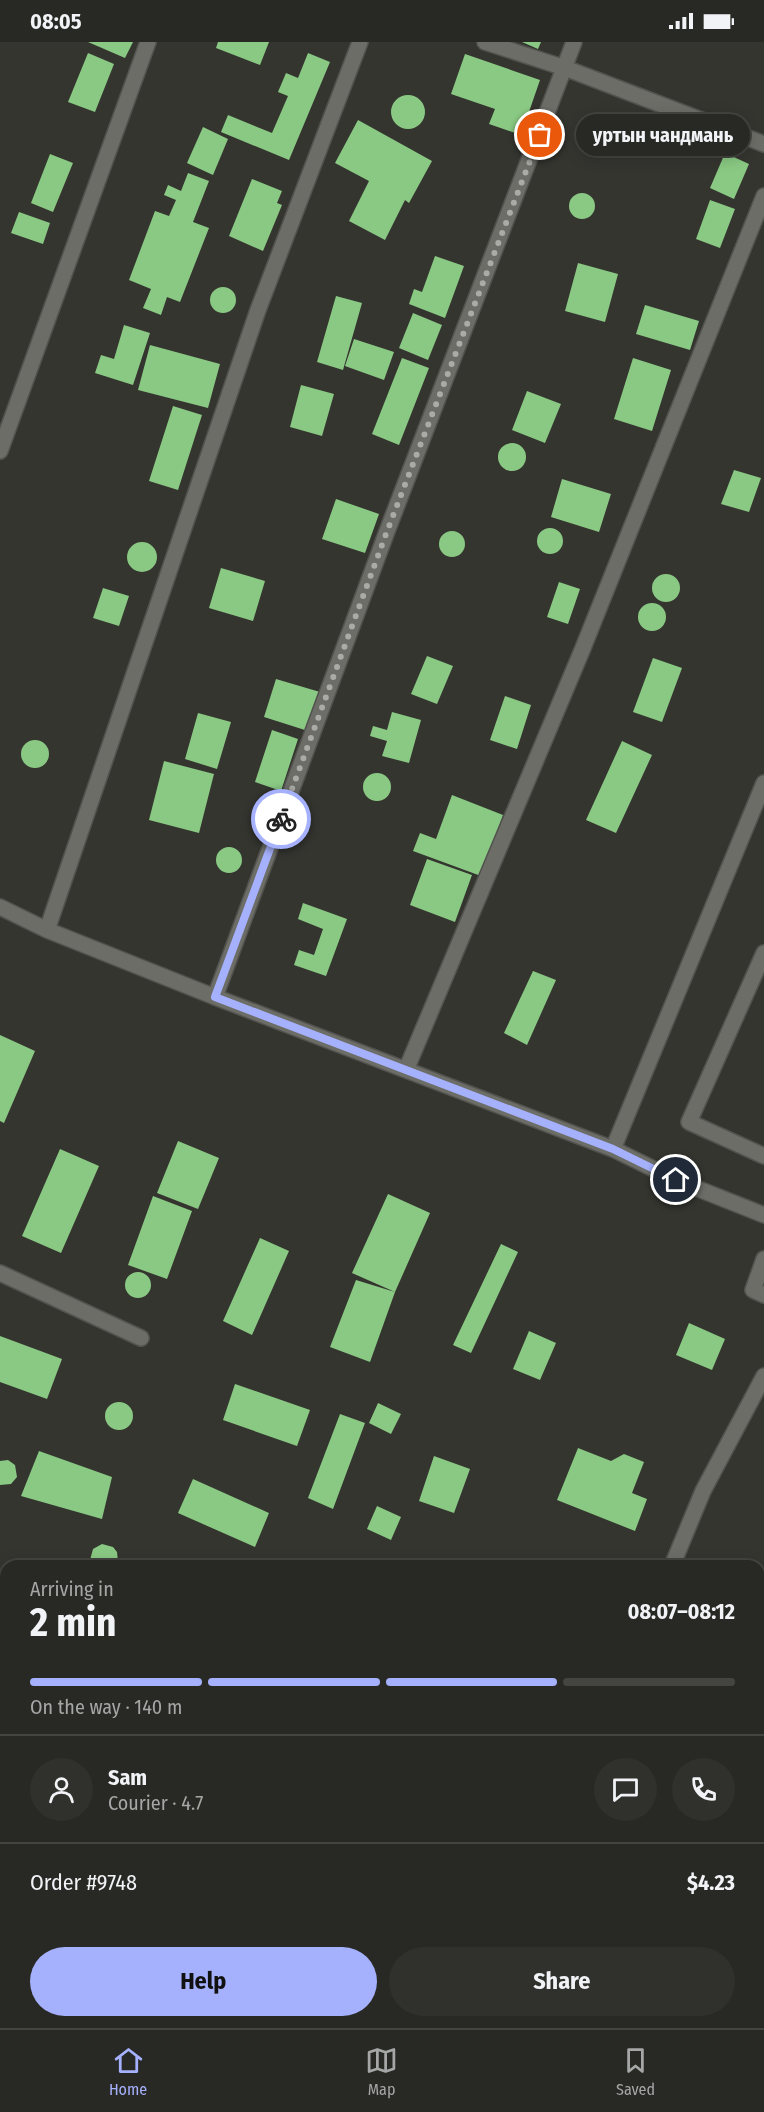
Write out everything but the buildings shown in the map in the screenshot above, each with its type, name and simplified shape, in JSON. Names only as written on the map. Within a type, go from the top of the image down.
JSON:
[{"type":"street","points":[[0,451],[148,42]]},
{"type":"street","points":[[47,930],[258,310],[360,42]]},
{"type":"street","points":[[485,42],[565,68],[764,144]]},
{"type":"street","points":[[215,997],[386,534],[574,42]]},
{"type":"street","points":[[406,1070],[583,648],[764,196]]},
{"type":"street","points":[[613,1149],[764,783]]},
{"type":"street","points":[[0,908],[47,930],[215,997],[613,1149],[676,1180],[764,1215]]},
{"type":"street","points":[[764,953],[689,1122],[764,1156]]},
{"type":"street","points":[[764,1259],[753,1290],[764,1295]]},
{"type":"street","points":[[0,1273],[141,1338]]},
{"type":"street","points":[[674,1560],[703,1491],[764,1376]]},
{"type":"way so far","points":[[281,819],[386,534],[540,135]]},
{"type":"place","name":"уртын чандмань","points":[[540,135]]},
{"type":"route","points":[[281,819],[215,997],[613,1149],[676,1180]]}]
